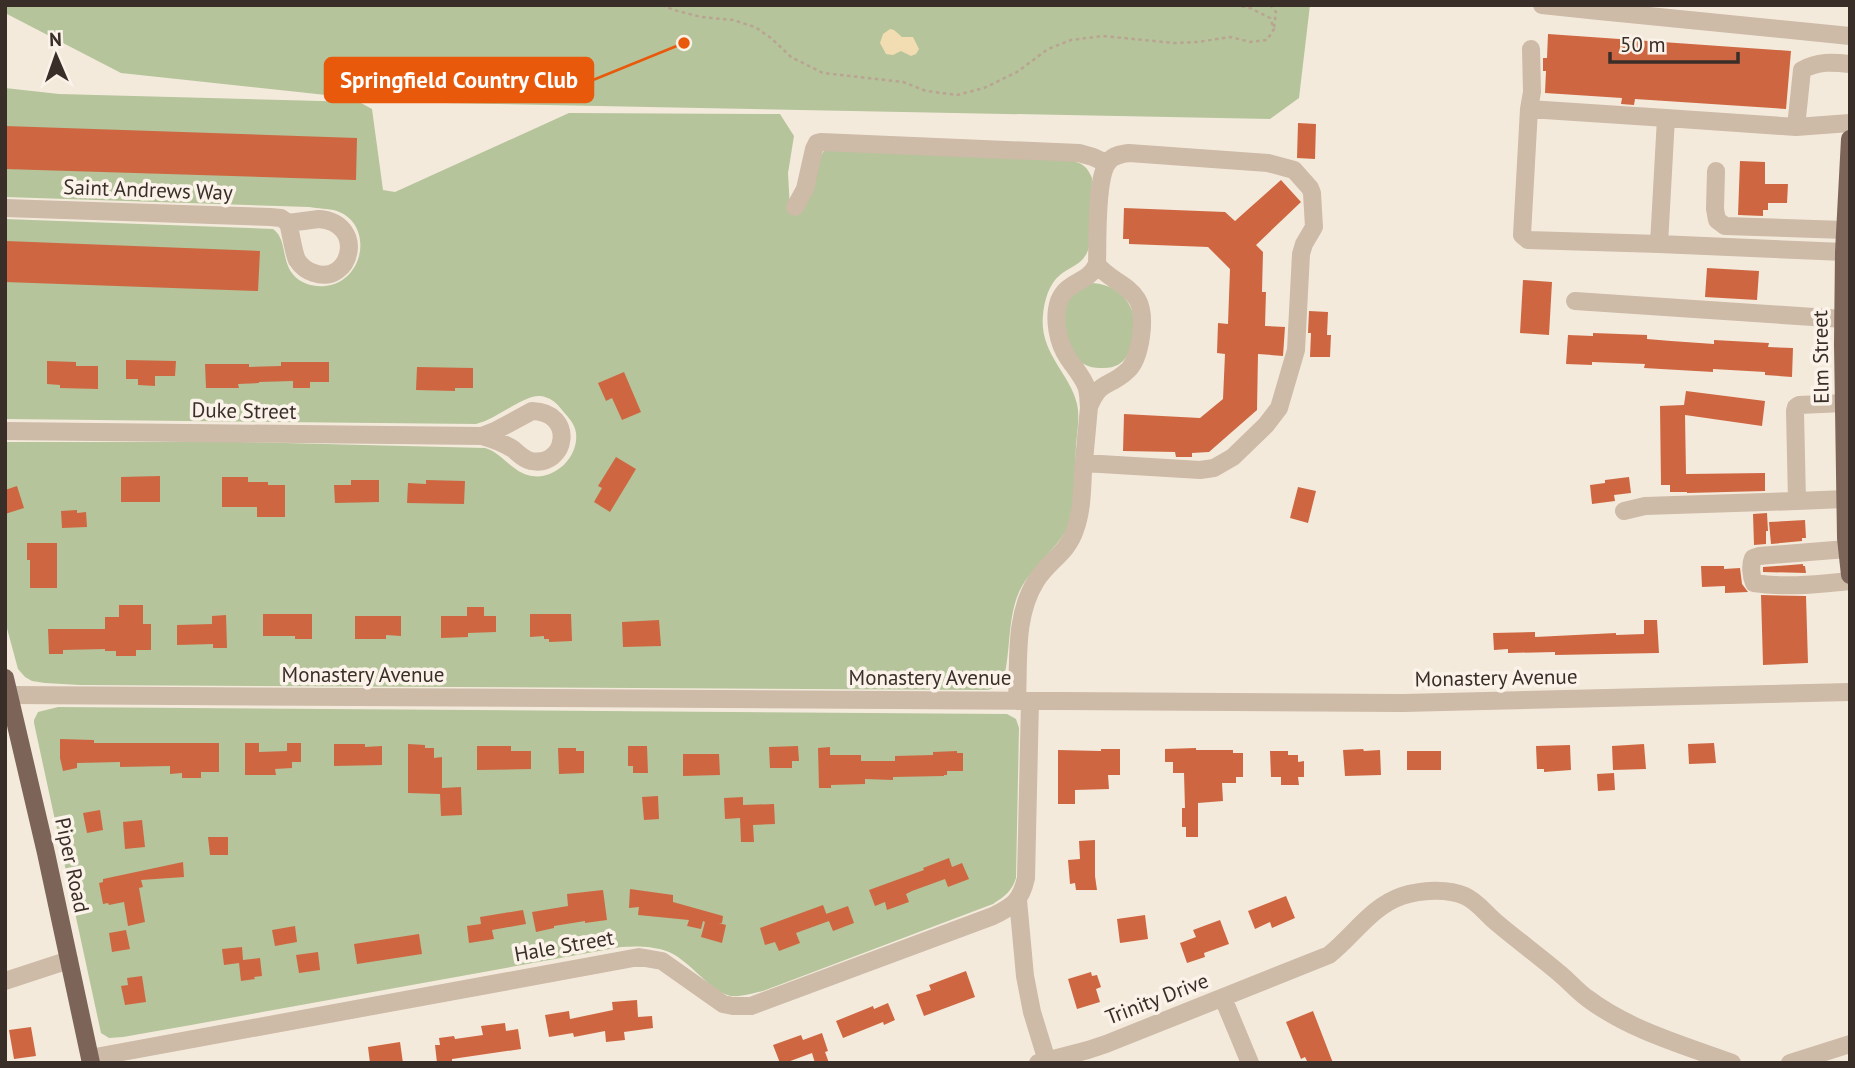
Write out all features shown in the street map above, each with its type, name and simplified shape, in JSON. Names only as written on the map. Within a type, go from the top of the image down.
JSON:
[{"type":"main road","name":"Elm Street","points":[[1850,139],[1843,319],[1847,445],[1845,499],[1850,575]]},
{"type":"main road","name":"Piper Road","points":[[8,687],[91,1060]]},
{"type":"street","points":[[1542,5],[1600,8],[1850,36]]},
{"type":"street","points":[[1531,50],[1532,92],[1522,235],[1528,240],[1844,252]]},
{"type":"street","points":[[1796,127],[1802,70],[1826,61],[1850,64]]},
{"type":"street","points":[[1529,109],[1796,127],[1850,123]]},
{"type":"street","points":[[1659,244],[1666,118]]},
{"type":"street","points":[[795,206],[805,189],[814,149],[817,143],[821,142],[1079,153],[1106,163]]},
{"type":"street","points":[[1042,1062],[1025,976],[1018,900],[1024,889],[1027,865],[1020,633],[1023,613],[1036,582],[1062,554],[1075,531],[1080,510],[1084,463],[1089,407],[1086,385],[1060,343],[1058,303],[1069,286],[1089,276],[1097,264],[1100,181],[1106,163],[1111,158],[1129,153],[1268,163],[1294,170],[1310,188],[1314,222],[1301,254],[1294,357],[1282,401],[1274,416],[1233,457],[1207,470],[1084,463]]},
{"type":"street","points":[[1716,171],[1715,209],[1717,220],[1726,226],[1845,230]]},
{"type":"street","name":"Saint Andrews Way","points":[[5,208],[270,217],[281,218],[288,223]]},
{"type":"street","points":[[1089,407],[1094,393],[1124,374],[1133,363],[1143,321],[1142,308],[1135,296],[1123,284],[1102,271],[1097,264]]},
{"type":"street","points":[[1575,301],[1843,319]]},
{"type":"street","points":[[1797,501],[1796,407],[1844,403]]},
{"type":"street","name":"Duke Street","points":[[5,431],[482,436]]},
{"type":"street","points":[[1623,511],[1645,506],[1845,499]]},
{"type":"street","points":[[1847,550],[1759,556],[1751,562],[1752,578],[1754,583],[1768,585],[1850,581]]},
{"type":"street","name":"Monastery Avenue","points":[[8,687],[1023,701],[1440,703],[1850,692]]},
{"type":"street","name":"Trinity Drive","points":[[1042,1062],[1088,1051],[1329,955],[1371,914],[1387,903],[1402,896],[1446,891],[1466,896],[1587,998],[1624,1022],[1731,1063]]},
{"type":"street","name":"Hale Street","points":[[91,1060],[639,957],[662,961],[723,1004],[751,1006],[993,916],[1018,900]]},
{"type":"street","points":[[5,981],[69,960]]},
{"type":"street","points":[[1223,998],[1250,1063]]},
{"type":"street","points":[[1790,1063],[1850,1044]]},
{"type":"path","points":[[662,5],[701,17],[733,20],[755,27],[792,57],[823,73],[902,82],[926,91],[957,95],[984,88],[1017,72],[1048,49],[1071,40],[1103,36],[1174,43],[1197,43],[1231,37],[1250,42],[1267,40],[1274,29],[1276,5]]},
{"type":"path","points":[[1236,5],[1250,8],[1270,18],[1274,29]]},
{"type":"path","points":[[1270,5],[1276,12]]},
{"type":"green space","points":[[5,5],[1310,5],[1299,98],[1270,119],[391,102],[121,73],[5,13]]},
{"type":"green space","points":[[5,88],[59,94],[359,102],[372,109],[383,190],[395,192],[569,113],[780,114],[794,136],[788,173],[790,210],[823,152],[829,148],[1070,160],[1081,164],[1092,178],[1088,251],[1052,284],[1046,297],[1043,315],[1043,328],[1050,352],[1068,382],[1078,409],[1071,521],[1059,541],[1029,576],[1017,597],[1002,685],[988,690],[80,685],[45,683],[25,677],[18,669],[5,621],[5,442],[240,442],[485,448],[525,474],[541,476],[564,465],[574,450],[576,433],[571,421],[558,405],[540,396],[526,399],[476,424],[5,419],[5,219],[273,229],[281,240],[286,261],[293,274],[302,282],[318,286],[339,282],[349,274],[360,252],[360,239],[349,218],[327,209],[5,197]]},
{"type":"green space","points":[[1090,283],[1108,286],[1122,295],[1134,318],[1130,350],[1123,361],[1111,367],[1093,367],[1081,362],[1072,351],[1066,334],[1066,302],[1073,292]]},
{"type":"green space","points":[[58,707],[1007,714],[1016,719],[1019,728],[1016,878],[1008,893],[993,904],[763,991],[743,995],[724,994],[669,952],[645,947],[621,947],[109,1038],[101,1033],[34,723],[38,712]]},
{"type":"sand","points":[[890,29],[902,37],[913,37],[919,49],[916,54],[911,56],[901,51],[893,55],[886,54],[880,43],[883,34]]},
{"type":"building","points":[[1548,34],[1791,51],[1786,109],[1635,99],[1634,105],[1621,104],[1622,98],[1545,93],[1546,71],[1543,71],[1543,58],[1547,58]]},
{"type":"building","points":[[1298,123],[1316,124],[1315,159],[1297,158]]},
{"type":"building","points":[[5,126],[357,138],[356,180],[5,169]]},
{"type":"building","points":[[1740,161],[1765,162],[1765,184],[1788,184],[1787,203],[1768,203],[1768,210],[1763,210],[1763,216],[1738,215]]},
{"type":"building","points":[[1281,180],[1301,202],[1256,245],[1263,252],[1265,326],[1285,327],[1283,356],[1258,354],[1257,410],[1209,452],[1192,453],[1192,457],[1176,457],[1175,452],[1123,451],[1124,414],[1200,418],[1223,399],[1225,354],[1217,353],[1218,323],[1228,324],[1230,269],[1208,247],[1129,244],[1129,239],[1123,239],[1124,208],[1225,212],[1235,221]]},
{"type":"building","points":[[6,241],[260,251],[258,291],[5,282]]},
{"type":"building","points":[[1707,268],[1759,271],[1757,300],[1705,297]]},
{"type":"building","points":[[1523,280],[1552,282],[1549,335],[1520,333]]},
{"type":"building","points":[[1309,311],[1328,312],[1330,357],[1310,357]]},
{"type":"building","points":[[1593,333],[1647,335],[1647,339],[1714,344],[1714,340],[1769,343],[1768,347],[1793,348],[1792,377],[1765,375],[1765,372],[1644,368],[1645,364],[1566,364],[1568,335],[1593,336]]},
{"type":"building","points":[[126,360],[176,361],[175,376],[155,376],[155,386],[138,385],[138,379],[126,379]]},
{"type":"building","points":[[47,361],[76,362],[76,366],[98,366],[98,389],[60,388],[60,385],[47,384]]},
{"type":"building","points":[[281,362],[329,362],[329,382],[310,382],[310,388],[293,388],[293,381],[238,384],[239,388],[206,388],[205,364],[249,364],[249,367],[281,366]]},
{"type":"building","points":[[417,367],[473,368],[473,388],[455,388],[455,391],[416,390]]},
{"type":"building","points":[[624,372],[641,412],[622,420],[612,398],[606,401],[598,383]]},
{"type":"building","points":[[1686,391],[1765,401],[1762,426],[1685,415],[1686,474],[1765,473],[1765,491],[1687,493],[1670,492],[1670,485],[1661,485],[1660,406],[1684,405]]},
{"type":"building","points":[[616,457],[636,469],[610,512],[594,502],[602,488],[598,486]]},
{"type":"building","points":[[160,476],[160,502],[121,502],[121,477]]},
{"type":"building","points":[[222,477],[248,477],[248,482],[285,485],[285,517],[257,517],[257,507],[222,507]]},
{"type":"building","points":[[1629,477],[1631,493],[1614,495],[1615,501],[1592,504],[1590,485]]},
{"type":"building","points":[[351,480],[379,480],[379,502],[335,503],[334,485],[351,485]]},
{"type":"building","points":[[426,480],[465,481],[464,504],[407,503],[408,483],[426,484]]},
{"type":"building","points":[[17,486],[24,508],[5,514],[5,490]]},
{"type":"building","points":[[1298,487],[1316,491],[1308,523],[1290,518]]},
{"type":"building","points":[[77,510],[77,513],[86,512],[87,527],[62,528],[61,511]]},
{"type":"building","points":[[1767,513],[1766,544],[1754,545],[1753,514]]},
{"type":"building","points":[[1805,520],[1806,538],[1802,538],[1802,541],[1771,544],[1769,522]]},
{"type":"building","points":[[27,543],[57,543],[57,588],[30,588]]},
{"type":"building","points":[[1803,564],[1806,573],[1763,572],[1763,567]]},
{"type":"building","points":[[1701,566],[1740,568],[1742,584],[1748,592],[1725,593],[1725,586],[1702,587]]},
{"type":"building","points":[[1761,595],[1806,596],[1808,663],[1763,665]]},
{"type":"building","points":[[119,605],[143,605],[143,624],[151,624],[151,650],[136,650],[136,656],[116,656],[116,651],[105,649],[63,650],[63,654],[49,654],[48,629],[105,629],[105,617],[119,617]]},
{"type":"building","points":[[467,607],[484,607],[484,616],[496,616],[496,632],[441,638],[441,616],[467,616]]},
{"type":"building","points":[[263,614],[312,614],[312,639],[263,636]]},
{"type":"building","points":[[530,614],[571,614],[572,641],[549,642],[544,636],[530,637]]},
{"type":"building","points":[[226,615],[227,648],[213,648],[213,644],[177,645],[177,625],[212,624],[212,616]]},
{"type":"building","points":[[355,616],[401,616],[401,636],[355,639]]},
{"type":"building","points":[[659,620],[661,646],[623,647],[622,622]]},
{"type":"building","points":[[1644,620],[1657,620],[1659,653],[1555,655],[1555,652],[1508,653],[1508,649],[1494,650],[1493,633],[1535,632],[1535,637],[1644,634]]},
{"type":"building","points":[[60,739],[94,740],[94,743],[219,743],[219,772],[201,772],[201,778],[182,778],[182,773],[170,774],[170,766],[120,767],[120,762],[77,763],[77,768],[63,771]]},
{"type":"building","points":[[245,743],[259,743],[259,752],[287,751],[287,743],[301,743],[301,762],[292,762],[292,768],[275,769],[276,775],[245,775]]},
{"type":"building","points":[[1714,743],[1716,763],[1689,764],[1688,744]]},
{"type":"building","points":[[334,744],[382,746],[382,765],[334,766]]},
{"type":"building","points":[[408,744],[434,748],[434,758],[442,757],[442,788],[461,787],[462,815],[441,816],[440,794],[408,793]]},
{"type":"building","points":[[1644,744],[1646,769],[1613,770],[1612,746]]},
{"type":"building","points":[[1570,745],[1571,770],[1544,772],[1544,769],[1537,769],[1536,746]]},
{"type":"building","points":[[477,746],[511,746],[511,751],[531,751],[531,769],[477,770]]},
{"type":"building","points":[[628,746],[647,746],[648,773],[633,773],[633,766],[628,766]]},
{"type":"building","points":[[798,746],[799,761],[792,761],[792,768],[770,768],[769,747]]},
{"type":"building","points":[[830,747],[830,755],[861,755],[861,761],[895,761],[895,756],[957,751],[963,753],[963,771],[947,771],[944,776],[865,779],[865,784],[819,788],[818,748]]},
{"type":"building","points":[[558,748],[584,751],[584,773],[559,774]]},
{"type":"building","points":[[1196,748],[1243,753],[1243,777],[1236,777],[1236,783],[1222,783],[1223,801],[1198,803],[1198,837],[1186,837],[1186,827],[1182,827],[1182,808],[1185,808],[1184,773],[1173,773],[1173,762],[1165,762],[1165,749]]},
{"type":"building","points":[[1120,749],[1120,775],[1108,775],[1109,789],[1075,790],[1075,804],[1058,804],[1058,750]]},
{"type":"building","points":[[1343,750],[1380,750],[1381,775],[1345,776]]},
{"type":"building","points":[[1270,751],[1288,751],[1288,755],[1298,755],[1298,762],[1304,761],[1304,777],[1298,777],[1299,785],[1281,785],[1281,777],[1271,777]]},
{"type":"building","points":[[1407,751],[1441,751],[1441,770],[1407,770]]},
{"type":"building","points":[[683,754],[719,754],[720,775],[683,776]]},
{"type":"building","points":[[1614,773],[1615,790],[1598,791],[1597,774]]},
{"type":"building","points":[[658,796],[659,819],[644,820],[642,797]]},
{"type":"building","points":[[743,797],[743,805],[774,804],[775,824],[753,825],[754,842],[741,842],[740,818],[725,819],[724,798]]},
{"type":"building","points":[[100,810],[103,830],[87,833],[83,813]]},
{"type":"building","points":[[142,820],[145,847],[125,849],[123,822]]},
{"type":"building","points":[[208,837],[228,837],[228,855],[210,855]]},
{"type":"building","points":[[1095,840],[1097,890],[1076,890],[1075,883],[1070,884],[1068,860],[1080,859],[1079,841]]},
{"type":"building","points":[[949,858],[952,867],[962,863],[969,879],[948,887],[945,879],[912,891],[906,894],[909,902],[887,910],[885,902],[875,906],[869,890]]},
{"type":"building","points":[[183,862],[184,877],[141,880],[143,887],[139,888],[145,922],[128,926],[124,902],[103,904],[99,883],[103,882],[103,879]]},
{"type":"building","points":[[630,889],[673,895],[673,902],[723,916],[722,923],[719,923],[726,925],[722,943],[701,937],[705,922],[703,921],[701,929],[687,926],[689,920],[638,915],[639,907],[629,908]]},
{"type":"building","points":[[603,890],[607,920],[554,926],[536,932],[532,912],[568,906],[567,894]]},
{"type":"building","points":[[1286,896],[1295,918],[1272,928],[1270,922],[1255,929],[1248,911]]},
{"type":"building","points":[[823,905],[829,921],[796,933],[800,943],[779,951],[775,942],[765,945],[760,928]]},
{"type":"building","points":[[848,906],[854,923],[833,931],[826,914]]},
{"type":"building","points":[[523,910],[526,924],[492,930],[494,939],[469,943],[467,926],[481,924],[480,917]]},
{"type":"building","points":[[1145,915],[1148,939],[1120,943],[1117,919]]},
{"type":"building","points":[[1220,920],[1229,944],[1204,953],[1205,957],[1187,963],[1180,943],[1196,937],[1193,930]]},
{"type":"building","points":[[295,926],[297,942],[275,946],[272,930]]},
{"type":"building","points":[[126,930],[130,949],[112,952],[109,933]]},
{"type":"building","points":[[419,934],[422,954],[357,964],[354,944]]},
{"type":"building","points":[[242,947],[243,960],[260,958],[262,976],[241,981],[239,963],[224,965],[222,949]]},
{"type":"building","points":[[318,952],[320,970],[299,973],[296,955]]},
{"type":"building","points":[[966,971],[975,997],[924,1016],[916,995],[931,990],[929,985]]},
{"type":"building","points":[[1091,972],[1092,976],[1097,975],[1101,987],[1096,989],[1100,1002],[1077,1009],[1068,979]]},
{"type":"building","points":[[142,976],[146,1002],[125,1005],[121,986],[128,985],[127,978]]},
{"type":"building","points":[[637,1000],[638,1017],[652,1016],[653,1028],[624,1032],[625,1040],[606,1042],[605,1031],[574,1037],[573,1033],[549,1037],[545,1015],[569,1011],[570,1019],[613,1010],[612,1002]]},
{"type":"building","points":[[888,1003],[895,1020],[843,1038],[836,1021]]},
{"type":"building","points":[[1313,1011],[1333,1063],[1308,1063],[1305,1057],[1301,1059],[1286,1022]]},
{"type":"building","points":[[505,1023],[506,1031],[518,1029],[521,1049],[452,1059],[452,1063],[437,1063],[435,1045],[440,1045],[439,1038],[483,1035],[481,1026]]},
{"type":"building","points":[[31,1027],[36,1056],[14,1059],[9,1030]]},
{"type":"building","points":[[822,1033],[829,1063],[815,1063],[812,1053],[780,1063],[773,1045],[801,1035],[803,1040]]},
{"type":"building","points":[[400,1042],[403,1063],[370,1063],[368,1047]]},
{"type":"place","name":"Springfield Country Club","points":[[684,43]]}]
